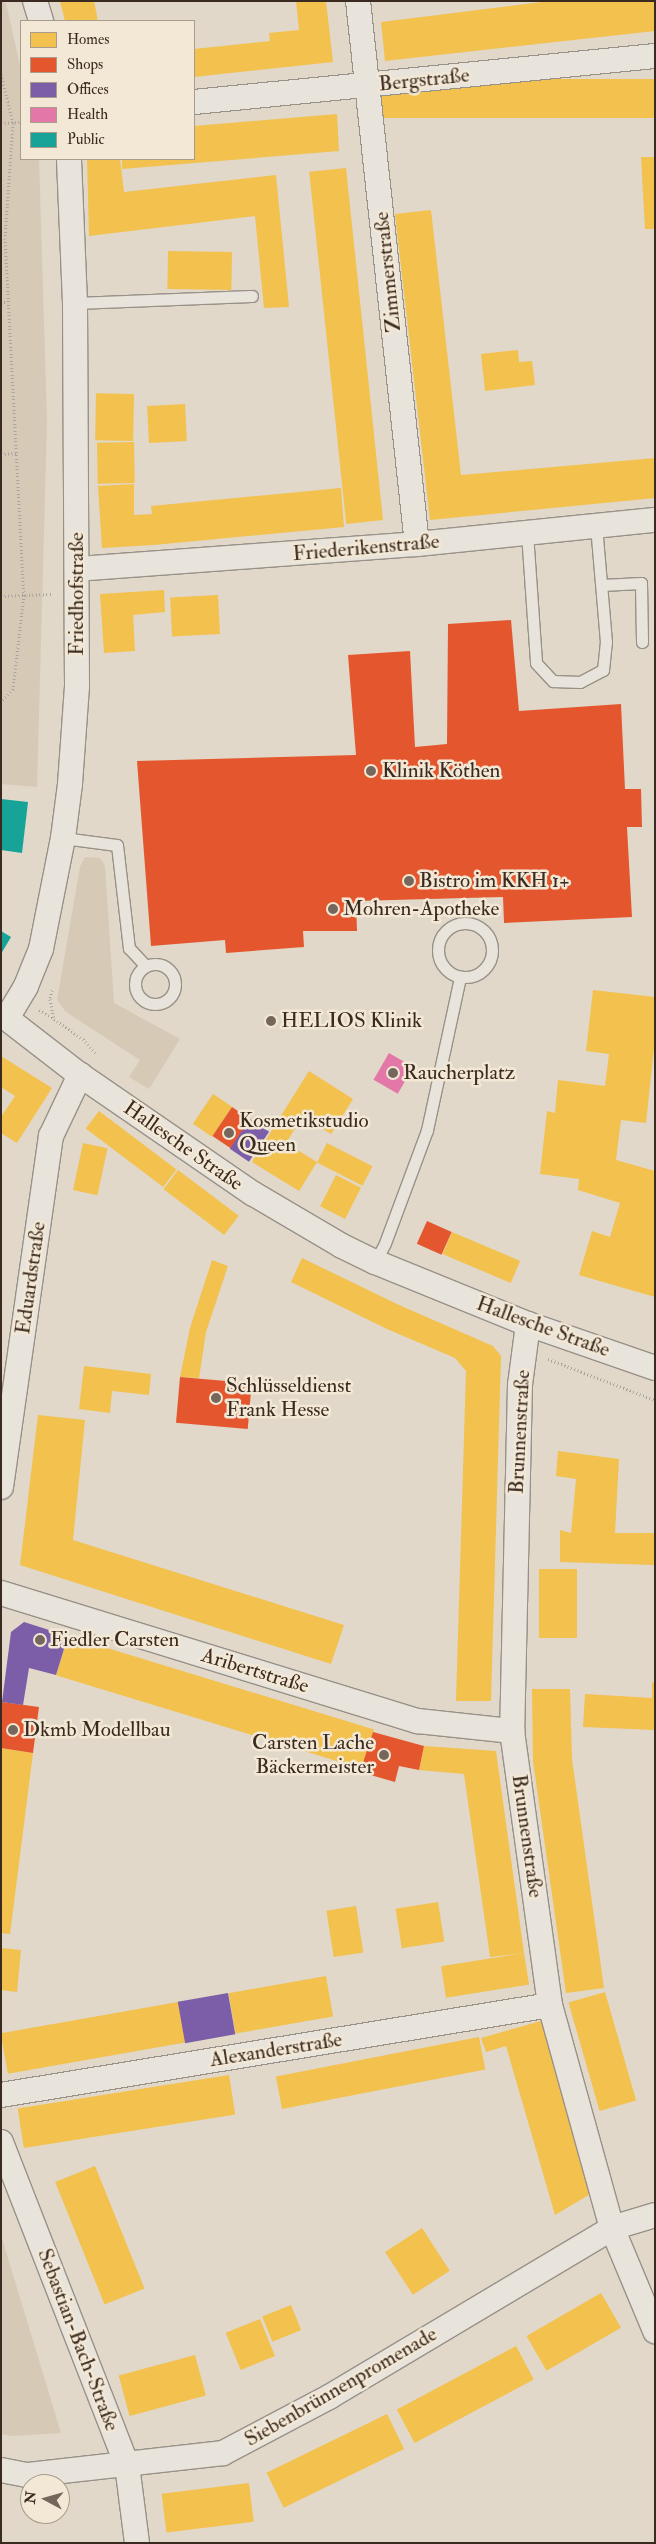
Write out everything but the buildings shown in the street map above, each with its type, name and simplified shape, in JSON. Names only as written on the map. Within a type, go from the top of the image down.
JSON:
[{"type":"street","points":[[36,1],[41,20]]},
{"type":"street","name":"Zimmerstraße","points":[[358,1],[416,544]]},
{"type":"street","name":"Bergstraße","points":[[195,102],[655,56]]},
{"type":"street","name":"Friedhofstraße","points":[[4,1016],[26,986],[41,949],[70,784],[77,686],[77,569],[75,303],[69,160]]},
{"type":"street","name":"Friederikenstraße","points":[[77,569],[416,544],[655,520]]},
{"type":"street","name":"Hallesche Straße","points":[[4,1016],[80,1075],[292,1218],[375,1262],[528,1324],[655,1368]]},
{"type":"street","name":"Eduardstraße","points":[[1,1487],[51,1136],[80,1075]]},
{"type":"street","name":"Brunnenstraße","points":[[528,1324],[520,1385],[512,1731],[550,2006],[612,2228],[655,2331]]},
{"type":"street","name":"Aribertstraße","points":[[1,1593],[418,1721],[512,1731]]},
{"type":"street","name":"Alexanderstraße","points":[[1,2095],[550,2006]]},
{"type":"street","name":"Sebastian-Bach-Straße","points":[[1,2142],[127,2465],[137,2543]]},
{"type":"street","name":"Siebenbrünnenpromenade","points":[[1,2470],[27,2475],[223,2453],[329,2397],[612,2228],[655,2216]]},
{"type":"lane","points":[[75,303],[252,296]]},
{"type":"lane","points":[[527,533],[536,663],[553,682],[580,682],[603,670],[606,642],[596,526]]},
{"type":"lane","points":[[602,585],[641,583],[642,642]]},
{"type":"lane","points":[[62,838],[117,845],[129,948],[146,966]]},
{"type":"lane","points":[[465,921],[479,925],[490,936],[494,950],[488,967],[470,977],[460,977],[446,970],[438,954],[440,937],[450,926],[465,921]]},
{"type":"lane","points":[[375,1262],[385,1243],[428,1130],[460,977]]},
{"type":"path","points":[[1,74],[13,123],[5,238],[24,595],[13,689],[1,702]]},
{"type":"path","points":[[1,123],[20,122]]},
{"type":"path","points":[[1,302],[8,302]]},
{"type":"path","points":[[1,454],[16,453]]},
{"type":"path","points":[[1,596],[58,594]]},
{"type":"path","points":[[54,982],[50,999],[54,1019],[83,1039],[101,1060]]},
{"type":"shaded area","points":[[1,1],[6,3],[20,66],[20,160],[39,160],[47,422],[37,787],[1,784]]},
{"type":"shaded area","points":[[85,857],[100,858],[105,866],[114,1003],[180,1039],[149,1089],[129,1077],[140,1060],[66,1012],[57,1000],[80,867]]},
{"type":"shaded area","points":[[1,2235],[61,2433],[12,2436],[1,2434]]},
{"type":"place","name":"Klinik Köthen","points":[[371,771]]},
{"type":"place","name":"Bistro im KKH 1+","points":[[409,881]]},
{"type":"place","name":"Mohren-Apotheke","points":[[333,909]]},
{"type":"place","name":"HELIOS Klinik","points":[[271,1021]]},
{"type":"place","name":"Raucherplatz","points":[[393,1073]]},
{"type":"place","name":"Kosmetikstudio Queen","points":[[229,1133]]},
{"type":"place","name":"Schlüsseldienst Frank Hesse","points":[[216,1398]]},
{"type":"place","name":"Fiedler Carsten","points":[[40,1640]]},
{"type":"place","name":"Dkmb Modellbau","points":[[13,1730]]},
{"type":"place","name":"Carsten Lache Bäckermeister","points":[[384,1755]]}]
